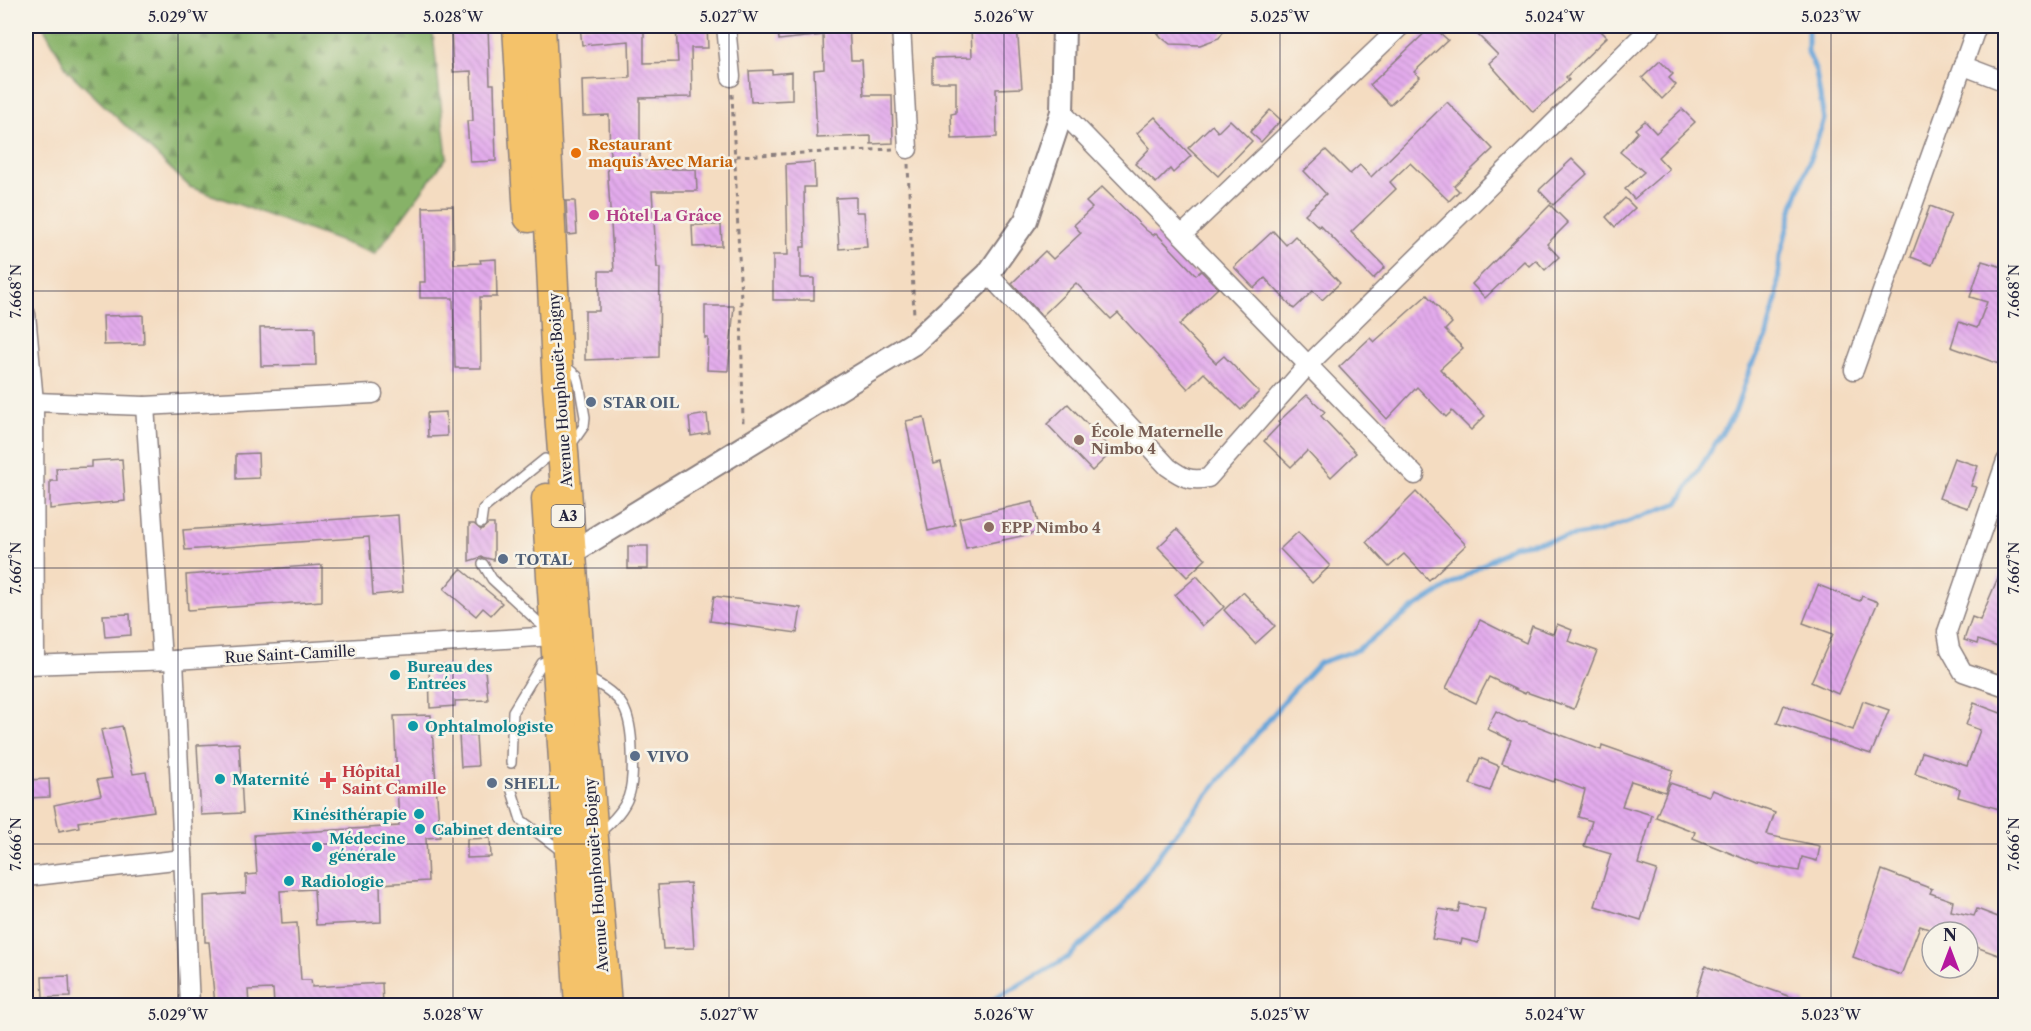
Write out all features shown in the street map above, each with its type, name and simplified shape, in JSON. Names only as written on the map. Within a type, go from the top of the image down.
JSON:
[{"type":"highway","name":"Avenue Houphouët-Boigny","points":[[518,26],[561,556],[580,675],[606,1005]]},
{"type":"highway","name":"Avenue Houphouët-Boigny","points":[[540,26],[556,359],[554,457]]},
{"type":"highway","name":"Avenue Houphouët-Boigny","points":[[561,556],[556,647],[579,1005]]},
{"type":"street","points":[[726,26],[731,77]]},
{"type":"street","points":[[901,26],[908,149]]},
{"type":"street","points":[[561,556],[914,343],[988,274],[1026,220],[1062,112],[1064,26]]},
{"type":"street","points":[[1182,235],[1399,26]]},
{"type":"street","points":[[988,274],[1168,467],[1186,479],[1197,481],[1208,478],[1308,365],[1652,26]]},
{"type":"street","points":[[1854,370],[1977,26]]},
{"type":"street","points":[[1964,66],[2006,82]]},
{"type":"street","points":[[1062,112],[1415,476]]},
{"type":"street","points":[[26,314],[34,402],[30,664]]},
{"type":"street","points":[[34,402],[145,406],[374,394]]},
{"type":"street","points":[[145,406],[183,859],[190,1005]]},
{"type":"street","points":[[2006,461],[1947,632],[1950,649],[1963,672],[2006,687]]},
{"type":"street","name":"Rue Saint-Camille","points":[[30,664],[556,647]]},
{"type":"street","points":[[26,877],[183,859]]},
{"type":"lane","points":[[481,523],[483,509],[554,457]]},
{"type":"lane","points":[[483,564],[492,579],[556,647],[542,663],[513,711],[511,763]]},
{"type":"lane","points":[[580,675],[603,686],[619,701],[631,720],[634,786],[617,818],[593,838]]},
{"type":"lane","points":[[512,791],[521,820],[570,857]]},
{"type":"path","points":[[731,77],[736,156],[743,447]]},
{"type":"path","points":[[736,156],[908,149],[914,343]]},
{"type":"green space","points":[[43,26],[432,26],[447,157],[375,254],[190,187],[68,71]]},
{"type":"building","points":[[451,26],[488,26],[490,84],[494,84],[496,161],[470,162],[467,121],[473,121],[471,71],[453,72]]},
{"type":"building","points":[[580,26],[644,26],[644,63],[678,62],[676,26],[707,26],[708,48],[691,48],[692,97],[640,98],[640,161],[651,161],[651,169],[696,169],[697,191],[652,191],[657,268],[660,268],[659,357],[585,360],[585,311],[599,311],[599,271],[614,271],[607,162],[610,162],[609,115],[583,116],[582,80],[630,78],[629,41],[582,45]]},
{"type":"building","points":[[778,26],[849,26],[851,60],[862,60],[864,95],[892,95],[893,143],[871,144],[871,136],[817,138],[814,70],[824,69],[823,35],[779,40]]},
{"type":"building","points":[[971,26],[1017,26],[1022,88],[996,89],[997,137],[952,139],[951,114],[956,113],[956,82],[932,82],[932,58],[972,57]]},
{"type":"building","points":[[1152,26],[1227,26],[1219,38],[1200,45],[1170,44]]},
{"type":"building","points":[[1432,26],[1448,40],[1414,72],[1420,77],[1390,105],[1370,85]]},
{"type":"building","points":[[1469,26],[1596,26],[1607,37],[1566,77],[1569,80],[1533,112],[1489,63],[1498,55]]},
{"type":"building","points":[[1660,61],[1673,74],[1669,78],[1676,85],[1662,99],[1642,78]]},
{"type":"building","points":[[772,70],[772,74],[792,72],[792,100],[751,102],[749,71]]},
{"type":"building","points":[[1447,102],[1493,149],[1454,186],[1459,191],[1449,201],[1410,163],[1390,182],[1396,189],[1351,232],[1385,267],[1373,279],[1320,225],[1319,227],[1305,214],[1326,194],[1304,171],[1326,150],[1350,174],[1360,165],[1371,177]]},
{"type":"building","points":[[1682,109],[1695,122],[1658,157],[1669,169],[1634,199],[1625,189],[1644,172],[1620,152],[1638,132],[1635,129],[1645,121],[1656,133]]},
{"type":"building","points":[[1270,110],[1281,120],[1261,142],[1250,132]]},
{"type":"building","points":[[1155,117],[1191,156],[1173,173],[1170,169],[1156,183],[1135,164],[1150,148],[1137,133]]},
{"type":"building","points":[[1230,120],[1252,141],[1218,176],[1188,148],[1212,125],[1218,132]]},
{"type":"building","points":[[1572,159],[1587,174],[1553,205],[1539,190]]},
{"type":"building","points":[[814,162],[815,187],[804,187],[805,247],[801,247],[801,278],[814,278],[814,300],[773,300],[773,255],[788,255],[786,164]]},
{"type":"building","points":[[1102,187],[1146,230],[1153,235],[1156,233],[1196,275],[1201,271],[1218,288],[1179,325],[1216,363],[1224,356],[1259,392],[1241,410],[1204,373],[1188,389],[1118,313],[1111,319],[1076,283],[1042,316],[1012,283],[1045,251],[1053,259],[1081,233],[1074,225],[1092,208],[1086,202]]},
{"type":"building","points":[[856,197],[856,212],[864,212],[867,247],[839,249],[836,198]]},
{"type":"building","points":[[1625,198],[1635,208],[1615,227],[1606,217]]},
{"type":"building","points":[[566,201],[575,201],[577,234],[568,235]]},
{"type":"building","points":[[1550,205],[1568,223],[1547,244],[1559,257],[1545,270],[1536,260],[1529,266],[1524,261],[1485,298],[1472,284]]},
{"type":"building","points":[[453,206],[454,264],[481,263],[480,260],[496,259],[497,297],[480,297],[481,368],[455,368],[453,298],[420,298],[420,282],[425,282],[423,207]]},
{"type":"building","points":[[1930,206],[1951,214],[1932,265],[1911,257]]},
{"type":"building","points":[[692,225],[721,225],[722,246],[693,247]]},
{"type":"building","points":[[1273,231],[1286,245],[1295,236],[1340,283],[1322,300],[1313,291],[1294,309],[1265,278],[1254,288],[1234,267]]},
{"type":"building","points":[[1982,261],[2006,268],[2006,346],[1999,364],[1951,347],[1959,322],[1977,328],[1987,302],[1970,297]]},
{"type":"building","points":[[1427,295],[1452,323],[1445,330],[1463,348],[1440,369],[1485,416],[1471,430],[1452,411],[1446,417],[1417,387],[1387,419],[1339,367],[1370,338],[1374,342]]},
{"type":"building","points":[[705,306],[734,306],[728,371],[707,370],[708,338],[705,338]]},
{"type":"building","points":[[143,315],[144,344],[104,345],[103,316]]},
{"type":"building","points":[[315,327],[316,365],[261,366],[260,328]]},
{"type":"building","points":[[1307,395],[1325,412],[1321,416],[1356,453],[1331,477],[1307,451],[1291,467],[1264,441],[1280,424],[1278,422]]},
{"type":"building","points":[[1068,404],[1113,451],[1092,471],[1047,424]]},
{"type":"building","points":[[446,412],[447,436],[428,437],[427,413]]},
{"type":"building","points":[[707,414],[709,433],[691,436],[689,417]]},
{"type":"building","points":[[924,417],[934,464],[941,462],[955,525],[928,531],[906,421]]},
{"type":"building","points":[[258,453],[259,478],[236,479],[236,454]]},
{"type":"building","points":[[1954,458],[1978,466],[1971,486],[1976,487],[1968,508],[1939,498]]},
{"type":"building","points":[[122,459],[125,501],[50,509],[50,481],[57,481],[56,468],[91,467],[91,461]]},
{"type":"building","points":[[1416,492],[1466,545],[1429,580],[1404,554],[1389,567],[1366,542]]},
{"type":"building","points":[[1033,502],[1040,532],[966,548],[959,518]]},
{"type":"building","points":[[398,515],[403,592],[373,595],[369,537],[185,550],[183,530]]},
{"type":"building","points":[[469,524],[474,524],[481,530],[488,524],[494,524],[494,560],[482,557],[469,561]]},
{"type":"building","points":[[1177,529],[1206,559],[1187,577],[1158,547]]},
{"type":"building","points":[[1298,532],[1330,566],[1312,583],[1280,549]]},
{"type":"building","points":[[628,546],[648,546],[648,569],[628,569]]},
{"type":"building","points":[[2006,559],[2006,650],[1978,640],[1977,644],[1964,640],[1972,617],[1980,620]]},
{"type":"building","points":[[322,565],[322,601],[188,610],[186,575]]},
{"type":"building","points":[[461,569],[502,603],[491,615],[483,608],[476,616],[444,589]]},
{"type":"building","points":[[1197,576],[1224,607],[1202,626],[1175,595]]},
{"type":"building","points":[[1818,585],[1860,601],[1862,596],[1878,602],[1838,694],[1811,682],[1833,634],[1803,623]]},
{"type":"building","points":[[1243,592],[1275,626],[1255,644],[1224,610]]},
{"type":"building","points":[[714,596],[801,608],[797,633],[710,621]]},
{"type":"building","points":[[130,614],[131,635],[105,637],[103,615]]},
{"type":"building","points":[[1480,620],[1526,643],[1532,626],[1553,634],[1557,624],[1572,630],[1568,641],[1597,651],[1574,709],[1526,692],[1525,694],[1489,677],[1476,703],[1446,688]]},
{"type":"building","points":[[452,665],[453,672],[485,670],[488,700],[455,701],[455,706],[430,708],[429,666]]},
{"type":"building","points":[[1863,701],[1889,710],[1871,754],[1777,723],[1784,705],[1853,730]]},
{"type":"building","points":[[1974,703],[2006,715],[2006,811],[1958,797],[1960,789],[1915,774],[1922,752],[1967,766],[1980,730],[1966,725]]},
{"type":"building","points":[[1496,711],[1518,722],[1524,721],[1601,750],[1602,745],[1673,770],[1665,792],[1631,781],[1622,806],[1652,815],[1638,864],[1657,870],[1641,920],[1595,906],[1611,854],[1584,846],[1592,821],[1578,817],[1585,790],[1555,779],[1554,782],[1502,763],[1511,740],[1487,729]]},
{"type":"building","points":[[431,715],[440,837],[426,838],[428,881],[380,884],[381,922],[316,925],[314,889],[280,891],[282,924],[297,923],[301,980],[311,980],[312,987],[382,983],[383,1005],[274,1005],[273,989],[248,990],[249,1005],[215,1005],[209,942],[205,942],[204,896],[246,893],[246,875],[257,874],[254,835],[399,826],[394,716]]},
{"type":"building","points":[[122,726],[133,774],[146,772],[154,811],[78,822],[79,827],[59,831],[54,805],[101,795],[97,780],[112,778],[101,730]]},
{"type":"building","points":[[459,735],[476,735],[478,766],[461,767]]},
{"type":"building","name":"Maternité","points":[[239,743],[243,813],[201,815],[197,745]]},
{"type":"building","points":[[1480,758],[1499,766],[1490,791],[1470,784]]},
{"type":"building","points":[[49,779],[50,797],[26,798],[26,780]]},
{"type":"building","points":[[1670,783],[1709,796],[1712,790],[1775,813],[1767,835],[1820,846],[1817,861],[1802,857],[1799,871],[1757,864],[1693,838],[1695,832],[1656,817]]},
{"type":"building","points":[[490,838],[491,857],[467,858],[467,839]]},
{"type":"building","points":[[1882,870],[1932,889],[1930,893],[1953,901],[1951,911],[1974,916],[1977,909],[2006,920],[2006,958],[1980,948],[1980,920],[1920,920],[1920,926],[1901,975],[1853,957]]},
{"type":"building","points":[[690,883],[694,948],[663,949],[658,885]]},
{"type":"building","points":[[1460,904],[1485,909],[1478,943],[1462,939],[1461,944],[1432,939],[1439,909],[1458,912]]},
{"type":"building","points":[[1705,966],[1805,1002],[1805,1005],[1693,1005]]},
{"type":"building","points":[[69,976],[70,997],[43,998],[42,977]]},
{"type":"waterway","points":[[982,1006],[1067,958],[1122,908],[1163,849],[1289,695],[1319,663],[1357,650],[1414,608],[1513,546],[1599,532],[1678,503],[1735,412],[1750,368],[1766,339],[1777,295],[1780,256],[1793,206],[1824,120],[1816,72],[1808,52],[1808,26]]},
{"type":"place","name":"Restaurant maquis Avec Maria","points":[[576,153]]},
{"type":"place","name":"Hôtel La Grâce","points":[[594,215]]},
{"type":"place","name":"STAR OIL","points":[[591,402]]},
{"type":"place","name":"École Maternelle Nimbo 4","points":[[1079,440]]},
{"type":"place","name":"EPP Nimbo 4","points":[[989,527]]},
{"type":"place","name":"TOTAL","points":[[503,559]]},
{"type":"place","name":"Bureau des Entrées","points":[[395,675]]},
{"type":"place","name":"Ophtalmologiste","points":[[413,726]]},
{"type":"place","name":"VIVO","points":[[635,756]]},
{"type":"place","name":"Maternité","points":[[220,779]]},
{"type":"place","name":"Hôpital Saint Camille","points":[[328,780]]},
{"type":"place","name":"SHELL","points":[[492,783]]},
{"type":"place","name":"Kinésithérapie","points":[[419,814]]},
{"type":"place","name":"Cabinet dentaire","points":[[420,829]]},
{"type":"place","name":"Médecine générale","points":[[317,847]]},
{"type":"place","name":"Radiologie","points":[[289,881]]}]
